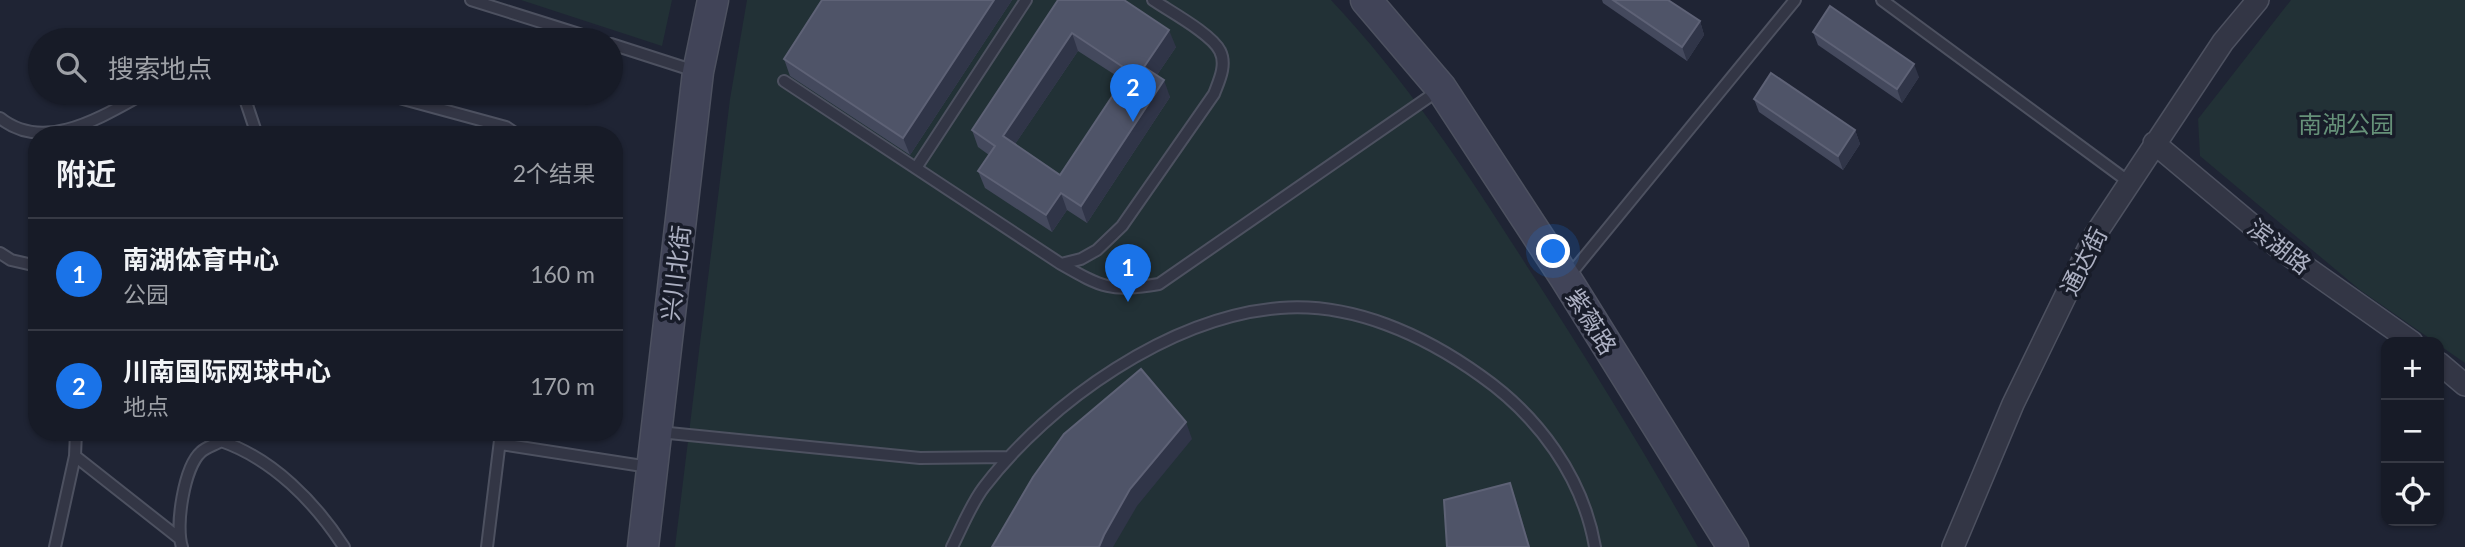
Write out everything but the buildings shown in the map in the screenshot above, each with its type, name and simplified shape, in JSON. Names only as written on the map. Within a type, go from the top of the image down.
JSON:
[{"type":"main road","name":"兴川北街","points":[[643,547],[698,72],[713,0]]},
{"type":"main road","name":"紫薇路","points":[[1366,0],[1441,88],[1566,279],[1733,547]]},
{"type":"street","name":"通达街","points":[[1954,547],[2024,379],[2095,235],[2223,42],[2258,0]]},
{"type":"street","name":"滨湖路","points":[[2154,143],[2283,251],[2405,337]]},
{"type":"street","points":[[2444,367],[2465,386]]},
{"type":"lane","points":[[471,0],[560,28]]},
{"type":"lane","points":[[916,168],[1026,0]]},
{"type":"lane","points":[[1061,264],[1081,260],[1097,250],[1122,226],[1214,94],[1223,71],[1220,51],[1206,36],[1153,0]]},
{"type":"lane","points":[[1566,279],[1795,0]]},
{"type":"lane","points":[[1882,0],[2129,182]]},
{"type":"lane","points":[[623,48],[698,72]]},
{"type":"lane","points":[[784,81],[1061,264],[1100,286],[1122,290],[1159,285],[1441,88]]},
{"type":"lane","points":[[78,126],[124,105]]},
{"type":"lane","points":[[247,105],[254,126]]},
{"type":"lane","points":[[425,105],[502,126]]},
{"type":"lane","points":[[0,117],[12,127],[28,130]]},
{"type":"lane","points":[[0,253],[11,260],[28,264]]},
{"type":"lane","points":[[952,547],[982,489],[1008,457],[1101,379],[1190,329],[1280,308],[1327,310],[1371,320],[1415,335],[1461,361],[1503,391],[1543,432],[1570,474],[1595,547]]},
{"type":"lane","points":[[656,432],[920,457],[1008,457]]},
{"type":"lane","points":[[55,547],[75,456],[76,441]]},
{"type":"lane","points":[[180,542],[184,487],[200,452],[221,441],[243,449],[273,469],[323,514],[344,547]]},
{"type":"lane","points":[[487,547],[501,441]]},
{"type":"lane","points":[[516,441],[652,468]]},
{"type":"lane","points":[[75,456],[180,542]]},
{"type":"green space","points":[[521,0],[672,0],[662,46],[623,33],[623,28],[607,28]]},
{"type":"green space","points":[[747,0],[1331,0],[1387,64],[1462,167],[1596,375],[1698,547],[675,547],[730,99]]},
{"type":"green space","name":"南湖公园","points":[[2291,0],[2465,0],[2465,363],[2444,348],[2444,337],[2428,337],[2360,290],[2200,156],[2198,119]]},
{"type":"place","name":"川南国际网球中心","points":[[1133,122]]},
{"type":"place","name":"南湖体育中心","points":[[1128,302]]}]
